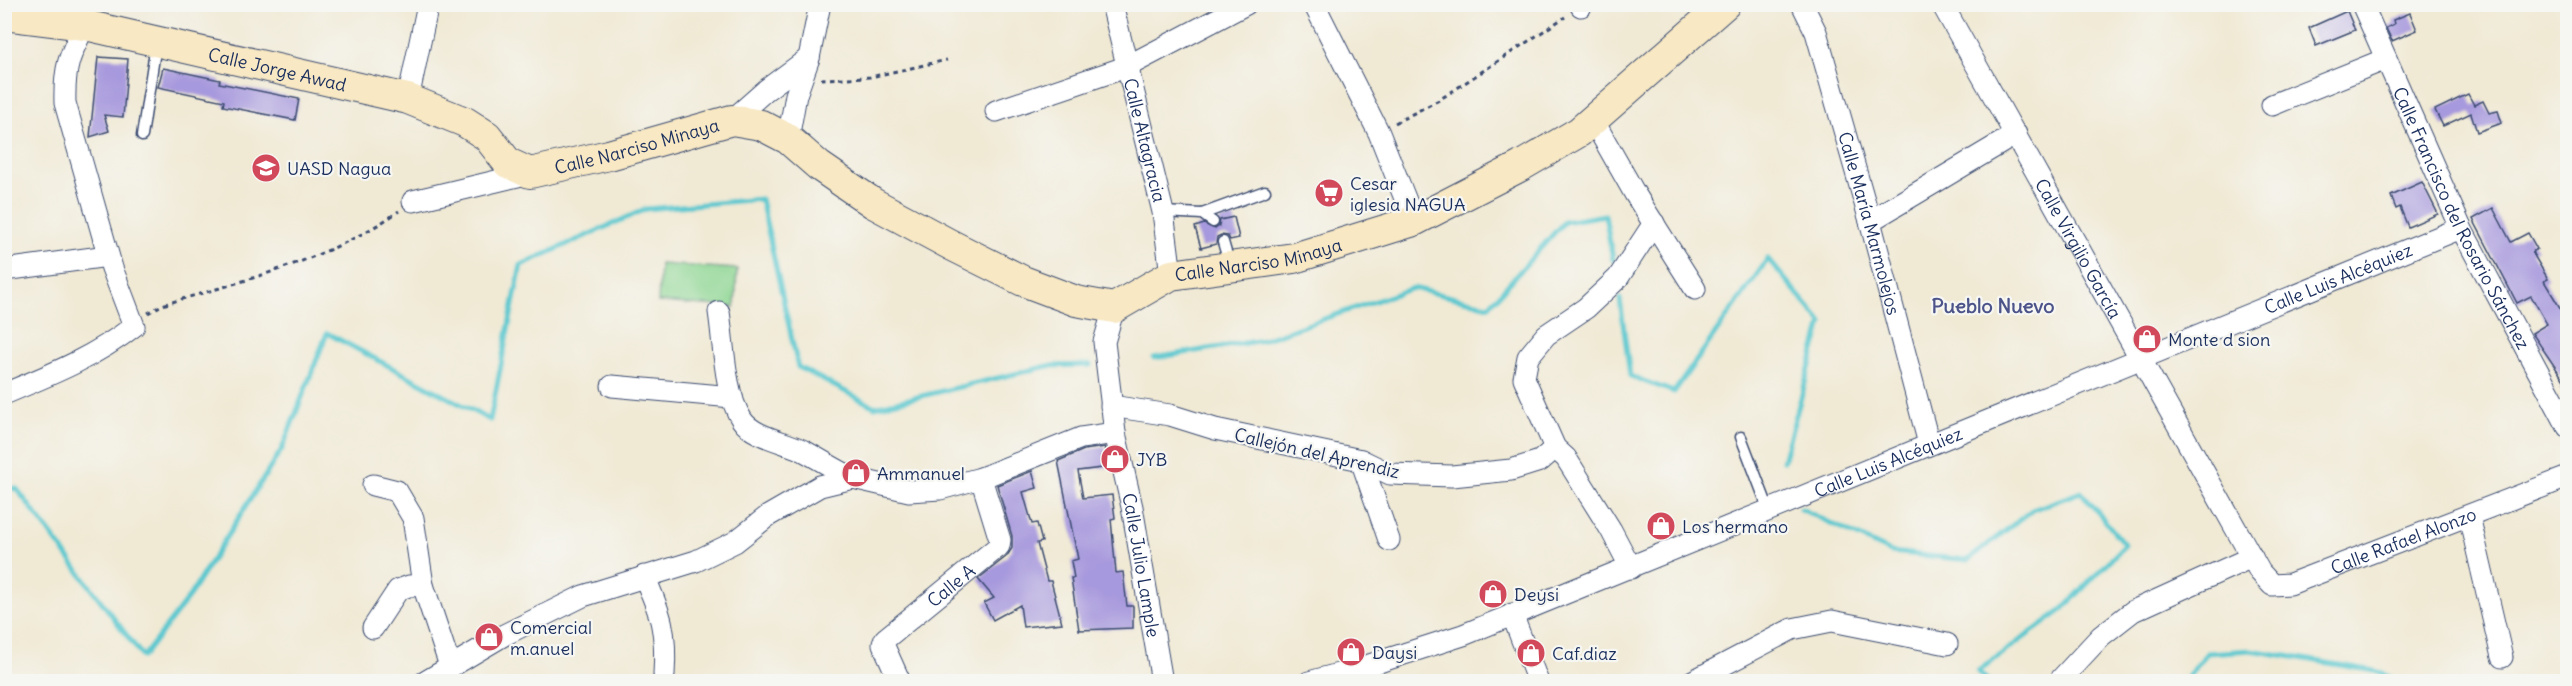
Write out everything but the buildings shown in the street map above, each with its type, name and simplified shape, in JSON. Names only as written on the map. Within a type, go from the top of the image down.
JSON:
[{"type":"street","points":[[408,99],[428,4]]},
{"type":"street","points":[[788,139],[796,95],[809,58],[820,4]]},
{"type":"street","name":"Calle Altagracia","points":[[1112,4],[1163,212],[1171,274]]},
{"type":"street","points":[[996,111],[1126,67],[1246,4]]},
{"type":"street","points":[[1314,4],[1379,133],[1414,221]]},
{"type":"street","name":"Calle Narciso Minaya","points":[[530,173],[609,155],[732,120],[761,125],[788,139],[819,166],[873,203],[951,245],[1023,281],[1076,301],[1114,308],[1171,274],[1226,254],[1294,258],[1414,221],[1521,166],[1579,132],[1725,4]]},
{"type":"street","name":"Calle María Marmolejos","points":[[1802,4],[1816,33],[1870,221],[1929,444]]},
{"type":"street","name":"Calle Virgilio García","points":[[1942,4],[2252,557]]},
{"type":"street","name":"Calle Francisco del Rosario Sánchez","points":[[2362,4],[2461,228],[2568,427]]},
{"type":"street","name":"Calle Jorge Awad","points":[[4,15],[85,25],[408,99],[465,122],[487,136],[508,162],[530,173]]},
{"type":"street","points":[[4,394],[58,372],[107,346],[134,326],[108,256],[65,103],[64,79],[68,58],[85,25]]},
{"type":"street","points":[[732,120],[766,90],[809,58]]},
{"type":"street","points":[[2272,105],[2386,59]]},
{"type":"street","points":[[1593,120],[1695,289]]},
{"type":"street","points":[[1870,221],[2016,134]]},
{"type":"street","points":[[413,201],[530,173]]},
{"type":"street","points":[[1630,568],[1611,530],[1566,458],[1555,448],[1524,378],[1528,357],[1546,335],[1586,308],[1618,278],[1654,223]]},
{"type":"street","name":"Calle Luis Alcéquiez","points":[[1308,681],[1357,669],[1463,635],[2461,228]]},
{"type":"street","points":[[4,270],[108,256]]},
{"type":"street","name":"Calle Julio Lample","points":[[1114,308],[1104,342],[1111,406],[1132,507],[1162,681]]},
{"type":"street","points":[[719,312],[732,397],[743,422],[764,436],[804,451],[825,465],[853,478],[909,491],[940,489],[981,478],[1081,438],[1115,434]]},
{"type":"street","points":[[612,386],[732,397]]},
{"type":"street","name":"Callejón del Aprendiz","points":[[1111,406],[1170,415],[1215,429],[1361,460],[1390,474],[1452,476],[1511,470],[1540,461],[1555,448]]},
{"type":"street","points":[[1361,460],[1389,540]]},
{"type":"street","name":"Calle Rafael Alonzo","points":[[2252,557],[2260,572],[2272,585],[2290,584],[2568,477]]},
{"type":"street","points":[[424,681],[504,635],[582,596],[696,561],[735,542],[768,516],[820,486],[853,478]]},
{"type":"street","name":"Calle A","points":[[900,681],[885,649],[885,639],[999,546],[1000,540],[981,478]]},
{"type":"street","points":[[373,484],[397,491],[413,518],[423,585],[450,666]]},
{"type":"street","points":[[2469,516],[2502,657]]},
{"type":"street","points":[[2061,679],[2101,636],[2133,611],[2252,557]]},
{"type":"street","points":[[644,576],[662,616],[666,651],[664,675]]},
{"type":"street","points":[[373,628],[398,590],[423,585]]},
{"type":"street","points":[[1512,614],[1538,681]]},
{"type":"street","points":[[1691,681],[1792,629],[1832,621],[1947,644]]},
{"type":"lane","points":[[142,136],[156,41]]},
{"type":"lane","points":[[1163,212],[1202,214],[1265,191]]},
{"type":"lane","points":[[1202,214],[1213,222]]},
{"type":"lane","points":[[1741,437],[1769,510]]},
{"type":"path","points":[[1379,133],[1440,100],[1581,5]]},
{"type":"path","points":[[802,79],[870,77],[947,60]]},
{"type":"path","points":[[147,314],[162,305],[260,275],[332,248],[386,220],[413,201]]},
{"type":"green space","points":[[660,264],[737,269],[735,307],[658,302]]},
{"type":"waterway","points":[[4,487],[17,489],[143,657],[188,598],[282,449],[327,333],[490,420],[521,265],[646,209],[761,199],[798,367],[875,407],[1048,366],[1090,365]]},
{"type":"waterway","points":[[1154,358],[1263,340],[1413,288],[1489,306],[1564,222],[1605,215],[1613,260]]},
{"type":"waterway","points":[[1620,299],[1630,376],[1674,392],[1768,259],[1822,323],[1783,461]]},
{"type":"waterway","points":[[1801,509],[1891,552],[1968,560],[2032,510],[2081,492],[2125,545],[2062,610],[1978,671],[1989,682]]},
{"type":"waterway","points":[[2184,682],[2207,653],[2251,650],[2375,671],[2401,682]]},
{"type":"place","name":"UASD Nagua","points":[[266,168]]},
{"type":"place","name":"Cesar iglesia NAGUA","points":[[1329,193]]},
{"type":"place","name":"Monte d sion","points":[[2147,339]]},
{"type":"place","name":"JYB","points":[[1115,459]]},
{"type":"place","name":"Ammanuel","points":[[856,473]]},
{"type":"place","name":"Los hermano","points":[[1661,526]]},
{"type":"place","name":"Deysi","points":[[1493,594]]},
{"type":"place","name":"Comercial m.anuel","points":[[489,637]]},
{"type":"place","name":"Daysi","points":[[1351,652]]},
{"type":"place","name":"Caf.diaz","points":[[1531,653]]},
{"type":"district","name":"Pueblo Nuevo","points":[[1993,305]]}]
